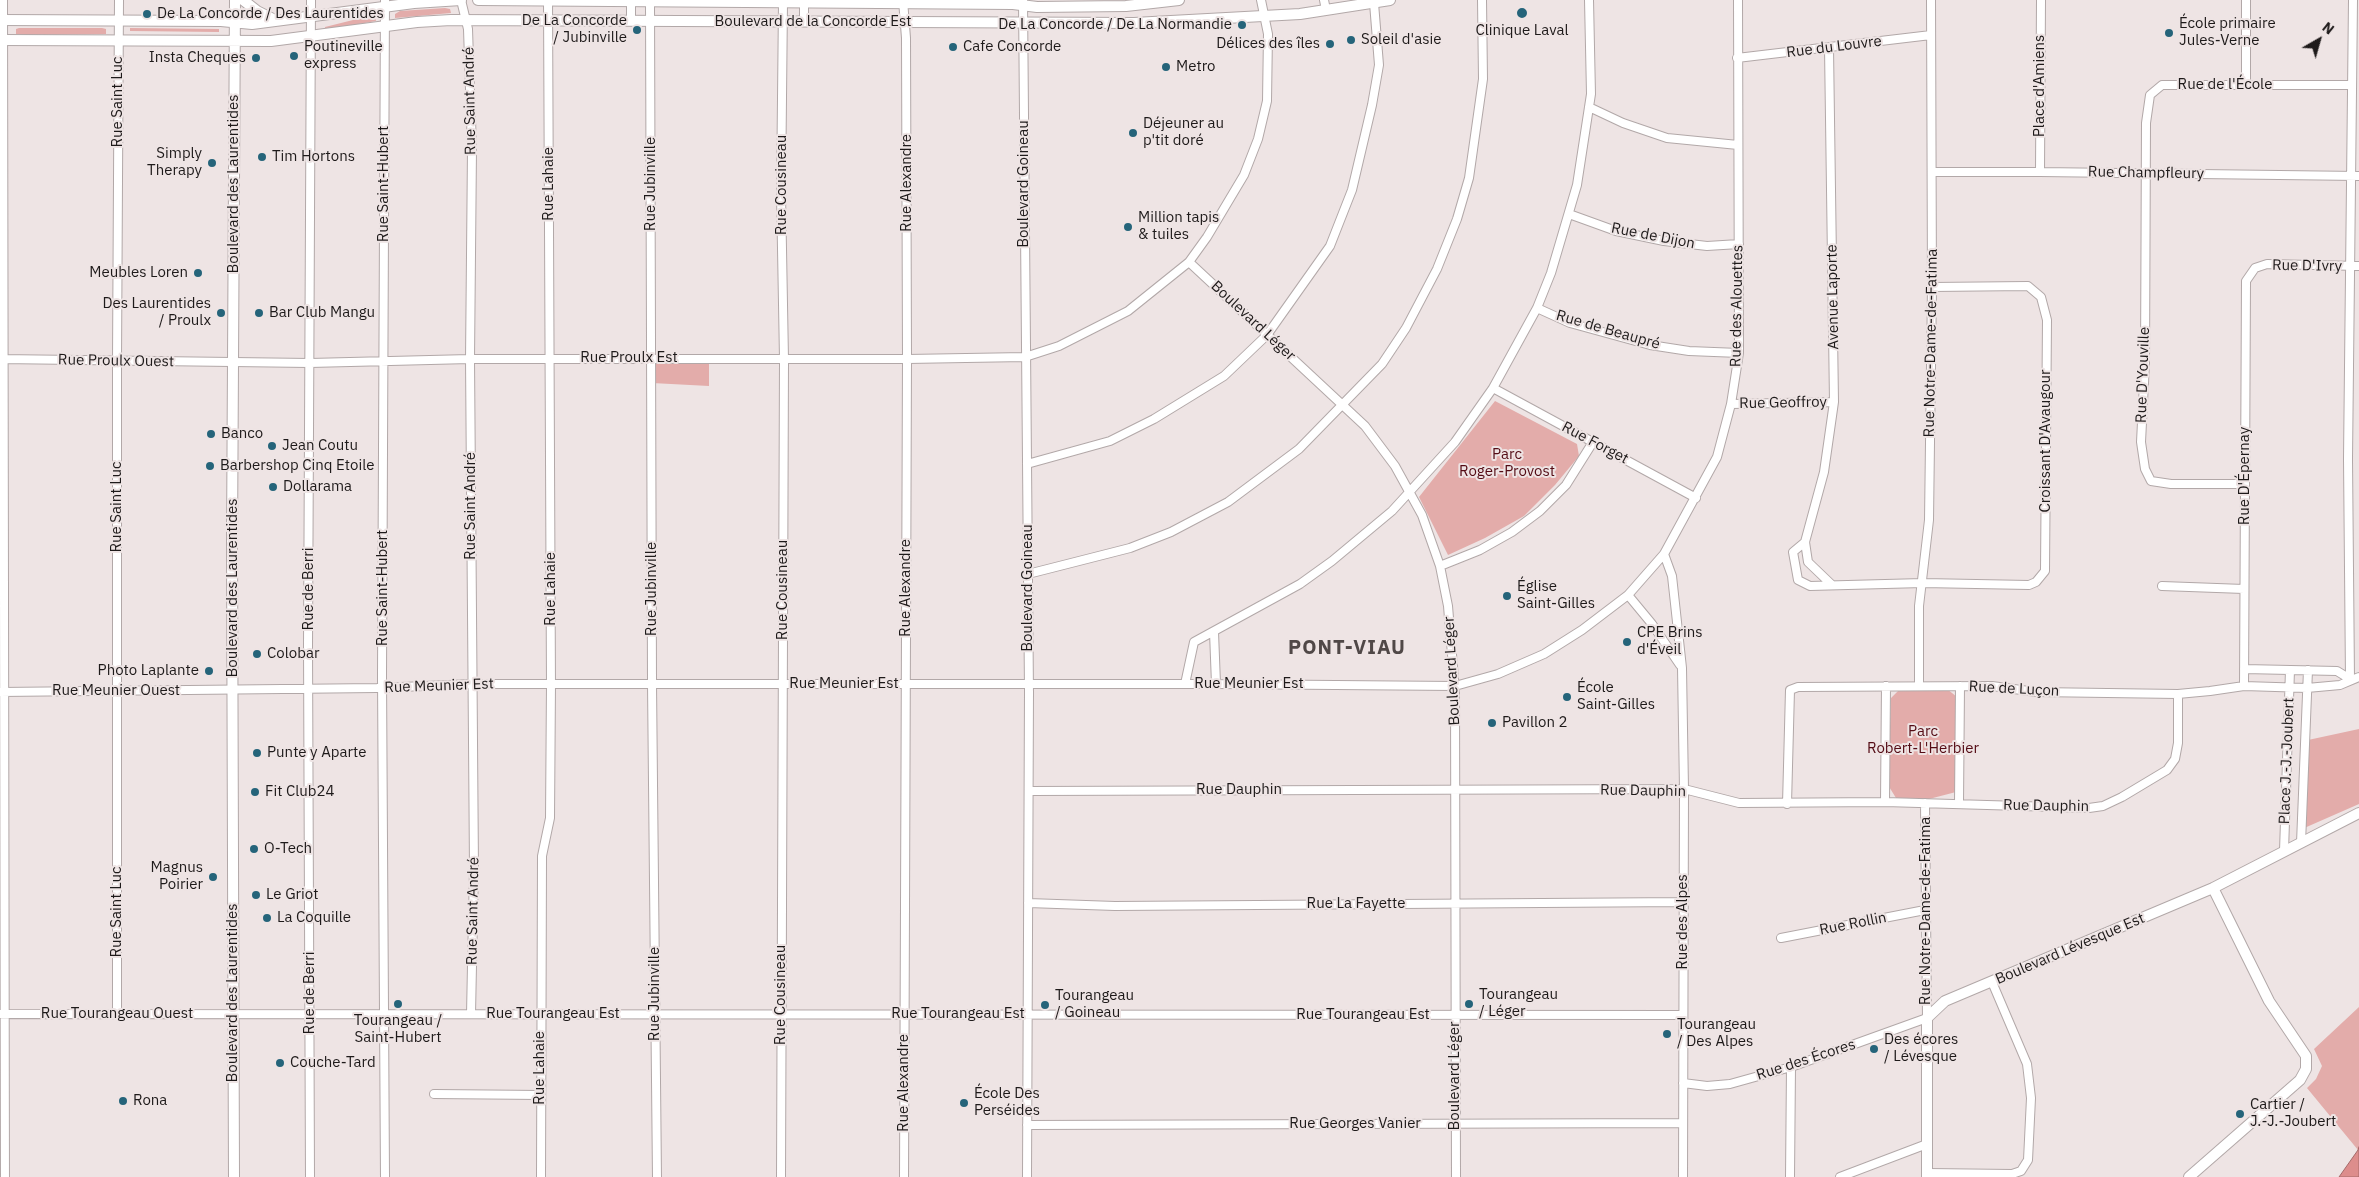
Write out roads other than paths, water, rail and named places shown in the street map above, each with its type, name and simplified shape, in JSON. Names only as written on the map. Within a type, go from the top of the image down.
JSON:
[{"type":"street","points":[[3,0],[2,1014],[5,1177]]},
{"type":"street","name":"Rue Saint Luc","points":[[117,1014],[119,0]]},
{"type":"street","name":"Boulevard des Laurentides","points":[[234,1177],[233,362],[235,0]]},
{"type":"street","points":[[243,0],[257,11],[274,20]]},
{"type":"street","name":"Rue de Berri","points":[[310,1177],[308,689],[311,0]]},
{"type":"street","points":[[2,20],[235,22],[248,24],[311,17],[385,3],[461,0]]},
{"type":"street","name":"Rue Saint André","points":[[461,0],[466,20],[472,149],[470,359],[474,868],[471,1014]]},
{"type":"street","name":"Boulevard de la Concorde Est","points":[[478,0],[1023,2],[1114,6],[1178,0]]},
{"type":"street","name":"Rue Lahaie","points":[[541,1177],[540,1014],[542,856],[550,818],[551,684],[548,0]]},
{"type":"street","name":"Rue Proulx Est","points":[[233,362],[310,363],[470,359],[907,359],[1025,357],[1059,346],[1128,311],[1162,286],[1189,262],[1225,210],[1244,175],[1258,139],[1267,101],[1268,34],[1261,0]]},
{"type":"street","name":"Boulevard de la Concorde Est","points":[[2,40],[271,41],[429,21],[466,20],[1134,23],[1265,16],[1325,5],[1374,3],[1390,0]]},
{"type":"street","points":[[1028,574],[1130,548],[1171,532],[1228,502],[1299,449],[1382,364],[1406,328],[1437,269],[1457,219],[1469,178],[1483,79],[1482,0]]},
{"type":"street","points":[[1185,684],[1194,642],[1300,584],[1332,561],[1392,510],[1409,492],[1454,442],[1493,388],[1537,308],[1551,272],[1577,185],[1591,94],[1589,0]]},
{"type":"street","name":"Rue des Alouettes","points":[[1455,686],[1498,674],[1544,654],[1582,630],[1628,594],[1664,554],[1717,457],[1731,404],[1740,353],[1738,0]]},
{"type":"street","name":"Rue Notre-Dame-de-Fatima","points":[[1919,686],[1919,606],[1929,520],[1933,172],[1931,0]]},
{"type":"street","name":"Place d'Amiens","points":[[2040,172],[2041,0]]},
{"type":"street","points":[[2246,0],[2246,85]]},
{"type":"street","points":[[2350,679],[2348,459],[2355,266],[2356,176],[2352,85],[2352,0]]},
{"type":"street","points":[[631,1],[631,21]]},
{"type":"street","points":[[804,1],[804,22]]},
{"type":"street","name":"Rue Jubinville","points":[[650,2],[652,684],[657,1177]]},
{"type":"street","name":"Rue Cousineau","points":[[781,1177],[780,1014],[784,359],[780,194],[783,2]]},
{"type":"street","name":"Rue Alexandre","points":[[903,2],[905,23],[907,359],[904,1177]]},
{"type":"street","name":"Boulevard Goineau","points":[[1023,2],[1028,574],[1027,1177]]},
{"type":"street","name":"Rue Saint-Hubert","points":[[385,3],[382,688],[385,1177]]},
{"type":"street","points":[[1027,464],[1110,441],[1154,419],[1224,376],[1267,334],[1330,246],[1352,190],[1372,105],[1379,65],[1374,3]]},
{"type":"street","name":"Rue du Louvre","points":[[1737,58],[1931,34]]},
{"type":"street","name":"Avenue Laporte","points":[[1830,48],[1834,402],[1824,472],[1805,542],[1793,552],[1798,580],[1810,586],[1923,583]]},
{"type":"street","name":"Rue de l'École","points":[[2145,173],[2146,123],[2150,95],[2162,85],[2352,85]]},
{"type":"street","points":[[1589,107],[1623,123],[1667,138],[1738,146]]},
{"type":"street","name":"Rue Champfleury","points":[[1933,172],[2356,176]]},
{"type":"street","name":"Rue D'Youville","points":[[2145,173],[2145,363],[2141,442],[2145,469],[2151,481],[2171,484],[2245,484]]},
{"type":"street","name":"Rue de Dijon","points":[[1569,214],[1616,231],[1664,241],[1707,246],[1739,244]]},
{"type":"street","name":"Boulevard Léger","points":[[1189,262],[1365,426],[1390,459],[1422,515],[1440,566],[1448,606],[1455,686],[1456,1177]]},
{"type":"street","name":"Rue D'Ivry","points":[[2255,268],[2267,264],[2355,266]]},
{"type":"street","name":"Rue D'Épernay","points":[[2244,686],[2246,281],[2255,268]]},
{"type":"street","name":"Croissant D'Avaugour","points":[[1923,583],[2028,585],[2036,582],[2045,571],[2047,320],[2041,297],[2028,286],[1932,287]]},
{"type":"street","name":"Rue de Beaupré","points":[[1537,308],[1570,323],[1650,345],[1689,351],[1740,353]]},
{"type":"street","name":"Rue Proulx Ouest","points":[[2,359],[233,362]]},
{"type":"street","name":"Rue Forget","points":[[1493,388],[1696,498]]},
{"type":"street","name":"Rue Geoffroy","points":[[1731,404],[1834,402]]},
{"type":"street","points":[[1440,566],[1480,550],[1512,532],[1540,511],[1566,485],[1593,442]]},
{"type":"street","points":[[1805,542],[1808,562],[1832,584]]},
{"type":"street","name":"Rue des Alpes","points":[[1664,554],[1672,576],[1682,668],[1684,788],[1683,1177]]},
{"type":"street","points":[[2162,586],[2244,589]]},
{"type":"street","points":[[1628,594],[1652,624],[1682,668]]},
{"type":"street","points":[[1214,632],[1216,684]]},
{"type":"street","points":[[2244,669],[2337,671],[2350,679]]},
{"type":"street","name":"Place J.-J.-Joubert","points":[[2284,851],[2290,670]]},
{"type":"street","name":"Place J.-J.-Joubert","points":[[2302,843],[2308,670]]},
{"type":"street","name":"Rue de Luçon","points":[[1787,804],[1790,690],[1798,686],[1992,686],[2036,692],[2178,694],[2244,686],[2307,688],[2340,685],[2350,679],[2359,677]]},
{"type":"street","name":"Rue Meunier Est","points":[[233,690],[382,688],[473,684],[1216,684],[1455,686]]},
{"type":"street","points":[[1885,802],[1886,686]]},
{"type":"street","points":[[1959,803],[1960,686]]},
{"type":"street","name":"Rue Meunier Ouest","points":[[2,692],[233,690]]},
{"type":"street","name":"Rue Dauphin","points":[[1028,791],[1684,788],[1738,804],[1885,802],[2089,808],[2103,806],[2122,797],[2167,770],[2175,760],[2178,743],[2178,694]]},
{"type":"street","name":"Rue Notre-Dame-de-Fatima","points":[[1925,803],[1927,1018]]},
{"type":"street","name":"Boulevard Lévesque Est","points":[[1927,1018],[1945,1001],[2213,888],[2359,813]]},
{"type":"street","points":[[2189,1177],[2300,1080],[2306,1069],[2306,1056],[2268,1000],[2213,888]]},
{"type":"street","name":"Rue La Fayette","points":[[1028,903],[1115,906],[1684,902]]},
{"type":"street","name":"Rue Rollin","points":[[1781,938],[1925,910]]},
{"type":"street","points":[[1927,1018],[1927,1175],[2012,1174],[2021,1170],[2028,1160],[2031,1098],[2027,1064],[1992,982]]},
{"type":"street","name":"Rue Tourangeau Ouest","points":[[2,1014],[233,1014]]},
{"type":"street","name":"Rue Tourangeau Est","points":[[233,1014],[1683,1015]]},
{"type":"street","name":"Rue des Écores","points":[[1683,1083],[1707,1086],[1730,1084],[1791,1067],[1927,1018]]},
{"type":"street","points":[[1790,1177],[1791,1067]]},
{"type":"street","points":[[434,1094],[541,1095]]},
{"type":"street","name":"Rue Georges Vanier","points":[[1027,1125],[1683,1123]]},
{"type":"street","points":[[1840,1177],[1927,1144]]},
{"type":"place","name":"Clinique Laval","points":[[1522,13]]},
{"type":"place","name":"De La Concorde / Des Laurentides","points":[[147,14]]},
{"type":"place","name":"De La Concorde / De La Normandie","points":[[1242,25]]},
{"type":"place","name":"De La Concorde / Jubinville","points":[[637,30]]},
{"type":"place","name":"École primaire Jules-Verne","points":[[2169,33]]},
{"type":"place","name":"Soleil d'asie","points":[[1351,40]]},
{"type":"place","name":"Délices des îles","points":[[1330,44]]},
{"type":"place","name":"Cafe Concorde","points":[[953,47]]},
{"type":"place","name":"Poutineville express","points":[[294,56]]},
{"type":"place","name":"Insta Cheques","points":[[256,58]]},
{"type":"place","name":"Metro","points":[[1166,67]]},
{"type":"place","name":"Déjeuner au p'tit doré","points":[[1133,133]]},
{"type":"place","name":"Tim Hortons","points":[[262,157]]},
{"type":"place","name":"Simply Therapy","points":[[212,163]]},
{"type":"place","name":"Million tapis & tuiles","points":[[1128,227]]},
{"type":"place","name":"Meubles Loren","points":[[198,273]]},
{"type":"place","name":"Des Laurentides / Proulx","points":[[221,313]]},
{"type":"place","name":"Bar Club Mangu","points":[[259,313]]},
{"type":"place","name":"Banco","points":[[211,434]]},
{"type":"place","name":"Jean Coutu","points":[[272,446]]},
{"type":"place","name":"Barbershop Cinq Etoile","points":[[210,466]]},
{"type":"place","name":"Dollarama","points":[[273,487]]},
{"type":"place","name":"Église Saint-Gilles","points":[[1507,596]]},
{"type":"place","name":"CPE Brins d'Éveil","points":[[1627,642]]},
{"type":"place","name":"Colobar","points":[[257,654]]},
{"type":"place","name":"Photo Laplante","points":[[209,671]]},
{"type":"place","name":"École Saint-Gilles","points":[[1567,697]]},
{"type":"place","name":"Pavillon 2","points":[[1492,723]]},
{"type":"place","name":"Punte y Aparte","points":[[257,753]]},
{"type":"place","name":"Fit Club24","points":[[255,792]]},
{"type":"place","name":"O-Tech","points":[[254,849]]},
{"type":"place","name":"Magnus Poirier","points":[[213,877]]},
{"type":"place","name":"Le Griot","points":[[256,895]]},
{"type":"place","name":"La Coquille","points":[[267,918]]},
{"type":"place","name":"Tourangeau / Saint-Hubert","points":[[398,1004]]},
{"type":"place","name":"Tourangeau / Léger","points":[[1469,1004]]},
{"type":"place","name":"Tourangeau / Goineau","points":[[1045,1005]]},
{"type":"place","name":"Tourangeau / Des Alpes","points":[[1667,1034]]},
{"type":"place","name":"Des écores / Lévesque","points":[[1874,1049]]},
{"type":"place","name":"Couche-Tard","points":[[280,1063]]},
{"type":"place","name":"Rona","points":[[123,1101]]},
{"type":"place","name":"École Des Perséides","points":[[964,1103]]},
{"type":"place","name":"Cartier / J.-J.-Joubert","points":[[2240,1114]]},
{"type":"district","name":"PONT-VIAU","points":[[1347,648]]},
{"type":"park label","name":"Parc Roger-Provost","points":[[1507,464]]},
{"type":"park label","name":"Parc Robert-L'Herbier","points":[[1923,740]]}]
